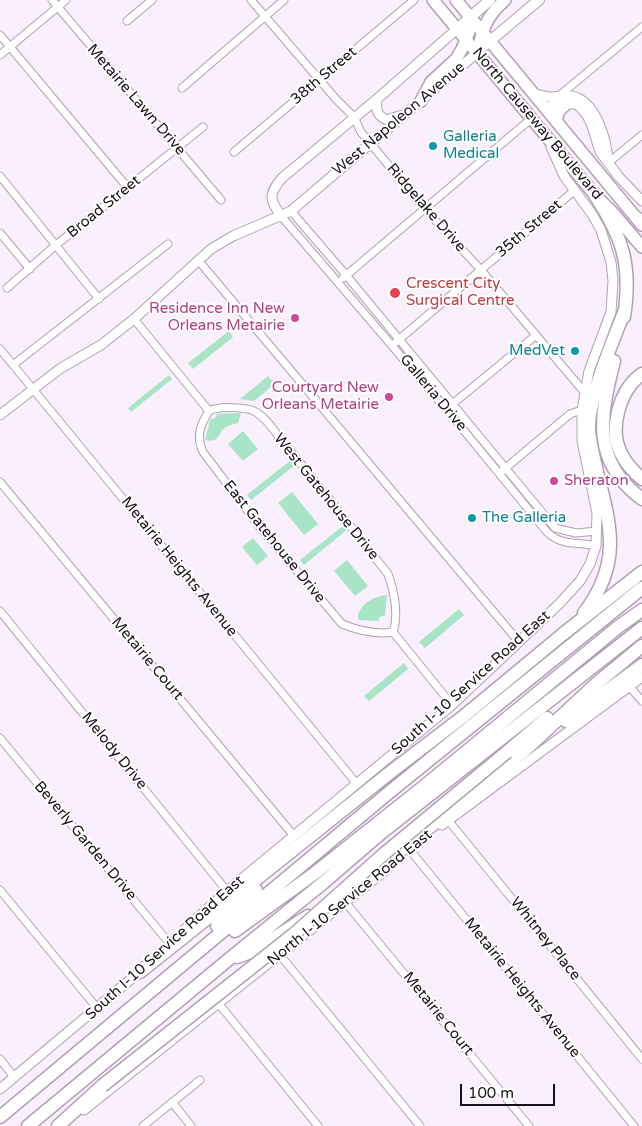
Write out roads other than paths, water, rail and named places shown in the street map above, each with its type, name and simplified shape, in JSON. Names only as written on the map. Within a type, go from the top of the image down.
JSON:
[{"type":"highway","name":"North Causeway Boulevard","points":[[433,0],[595,194],[642,247]]},
{"type":"highway","name":"North Causeway Boulevard","points":[[456,0],[640,222]]},
{"type":"highway","points":[[478,52],[486,36],[492,11],[505,0]]},
{"type":"highway","points":[[421,102],[431,82],[456,59],[467,40],[470,17]]},
{"type":"highway","points":[[491,68],[504,75],[529,104],[536,107],[544,107]]},
{"type":"highway","points":[[532,118],[549,119],[558,122],[563,100]]},
{"type":"highway","points":[[595,194],[620,239],[627,275],[625,310],[602,422],[604,442],[610,461],[621,478],[642,499]]},
{"type":"highway","points":[[563,634],[581,617],[596,597],[607,573],[611,549],[610,528],[589,429],[596,391],[625,310]]},
{"type":"highway","points":[[642,374],[626,392],[620,403],[616,430],[621,454],[630,469],[642,479]]},
{"type":"highway","points":[[140,972],[464,716],[642,572]]},
{"type":"highway","points":[[0,1117],[392,790],[642,588]]},
{"type":"highway","points":[[156,988],[315,873],[618,627],[642,610]]},
{"type":"highway","points":[[58,1126],[102,1086],[294,934],[386,853],[629,647],[641,628]]},
{"type":"highway","points":[[28,1126],[323,884],[381,833],[641,628]]},
{"type":"highway","points":[[228,960],[256,950],[330,904],[384,864],[525,750],[596,684],[642,646]]},
{"type":"highway","points":[[634,679],[642,665]]},
{"type":"highway","points":[[525,750],[634,679],[642,669]]},
{"type":"highway","points":[[156,988],[230,914],[345,810]]},
{"type":"main road","name":"West Napoleon Avenue","points":[[457,29],[490,0]]},
{"type":"main road","points":[[486,36],[534,2]]},
{"type":"street","name":"Metairie Lawn Drive","points":[[52,0],[221,200]]},
{"type":"street","points":[[0,55],[66,0]]},
{"type":"street","points":[[127,21],[152,0]]},
{"type":"street","name":"Ridgelake Drive","points":[[251,0],[354,117],[357,125],[370,143],[425,209],[481,270],[585,393]]},
{"type":"street","points":[[182,88],[284,0]]},
{"type":"street","name":"38th Street","points":[[234,152],[414,0]]},
{"type":"street","points":[[544,107],[563,100],[583,78],[642,28]]},
{"type":"street","name":"West Napoleon Avenue","points":[[282,217],[273,204],[272,190],[282,178],[457,29]]},
{"type":"street","points":[[0,35],[128,188]]},
{"type":"street","name":"West Napoleon Avenue","points":[[0,415],[61,368],[101,345],[134,319],[211,249],[233,236],[282,217],[291,211],[478,52]]},
{"type":"street","points":[[532,93],[577,104],[587,115],[600,152],[642,201]]},
{"type":"street","points":[[377,99],[377,113],[380,117],[387,120],[411,109]]},
{"type":"street","points":[[339,282],[532,118]]},
{"type":"street","name":"Broad Street","points":[[7,288],[56,245],[203,127]]},
{"type":"street","name":"South I-10 Service Road East","points":[[0,1091],[14,1077],[140,972],[228,891],[452,705],[559,604],[580,581],[590,564],[596,546],[597,531],[596,514],[582,441],[582,410],[589,371],[611,312],[613,281],[611,262],[601,230],[592,214],[564,176],[546,135]]},
{"type":"street","points":[[608,162],[616,158],[642,135]]},
{"type":"street","points":[[0,176],[99,299]]},
{"type":"street","name":"35th Street","points":[[392,345],[575,190]]},
{"type":"street","name":"Galleria Drive","points":[[291,211],[399,339],[449,407]]},
{"type":"street","name":"Galleria Drive","points":[[282,217],[392,345],[555,528],[576,533],[597,531]]},
{"type":"street","points":[[0,233],[30,269]]},
{"type":"street","points":[[13,365],[168,244]]},
{"type":"street","points":[[198,260],[518,642]]},
{"type":"street","points":[[134,319],[209,411]]},
{"type":"street","points":[[449,407],[535,336]]},
{"type":"street","name":"Metairie Heights Avenue","points":[[0,349],[357,784]]},
{"type":"street","name":"West Gatehouse Drive","points":[[209,411],[222,408],[244,409],[254,412],[262,418],[297,459],[388,574],[395,597],[393,632]]},
{"type":"street","points":[[503,471],[570,414],[582,410]]},
{"type":"street","name":"East Gatehouse Drive","points":[[209,411],[202,421],[198,438],[200,445],[259,526],[342,624],[357,630],[393,632]]},
{"type":"street","name":"Galleria Drive","points":[[503,471],[547,532],[555,540],[596,546]]},
{"type":"street","name":"Metairie Court","points":[[0,482],[294,836]]},
{"type":"street","name":"Melody Drive","points":[[0,611],[228,891]]},
{"type":"street","points":[[393,632],[452,705]]},
{"type":"street","points":[[634,679],[642,701]]},
{"type":"street","name":"North I-10 Service Road East","points":[[65,1126],[141,1063],[219,1004],[240,985],[448,820],[634,679]]},
{"type":"street","name":"Beverly Garden Drive","points":[[0,738],[170,944]]},
{"type":"street","name":"Whitney Place","points":[[448,820],[642,1059]]},
{"type":"street","name":"Metairie Heights Avenue","points":[[410,850],[634,1126]]},
{"type":"street","points":[[0,890],[97,1008]]},
{"type":"street","name":"Metairie Court","points":[[346,902],[529,1126]]},
{"type":"street","points":[[280,955],[420,1126]]},
{"type":"street","points":[[219,1004],[318,1126]]},
{"type":"street","points":[[0,1060],[14,1077]]},
{"type":"street","points":[[143,1126],[200,1080]]},
{"type":"street","points":[[172,1102],[191,1126]]},
{"type":"place","name":"Galleria Medical","points":[[433,146]]},
{"type":"place","name":"Crescent City Surgical Centre","points":[[395,293]]},
{"type":"place","name":"Residence Inn New Orleans Metairie","points":[[295,318]]},
{"type":"place","name":"MedVet","points":[[575,351]]},
{"type":"place","name":"Courtyard New Orleans Metairie","points":[[389,397]]},
{"type":"place","name":"Sheraton","points":[[554,481]]},
{"type":"place","name":"The Galleria","points":[[472,518]]}]
